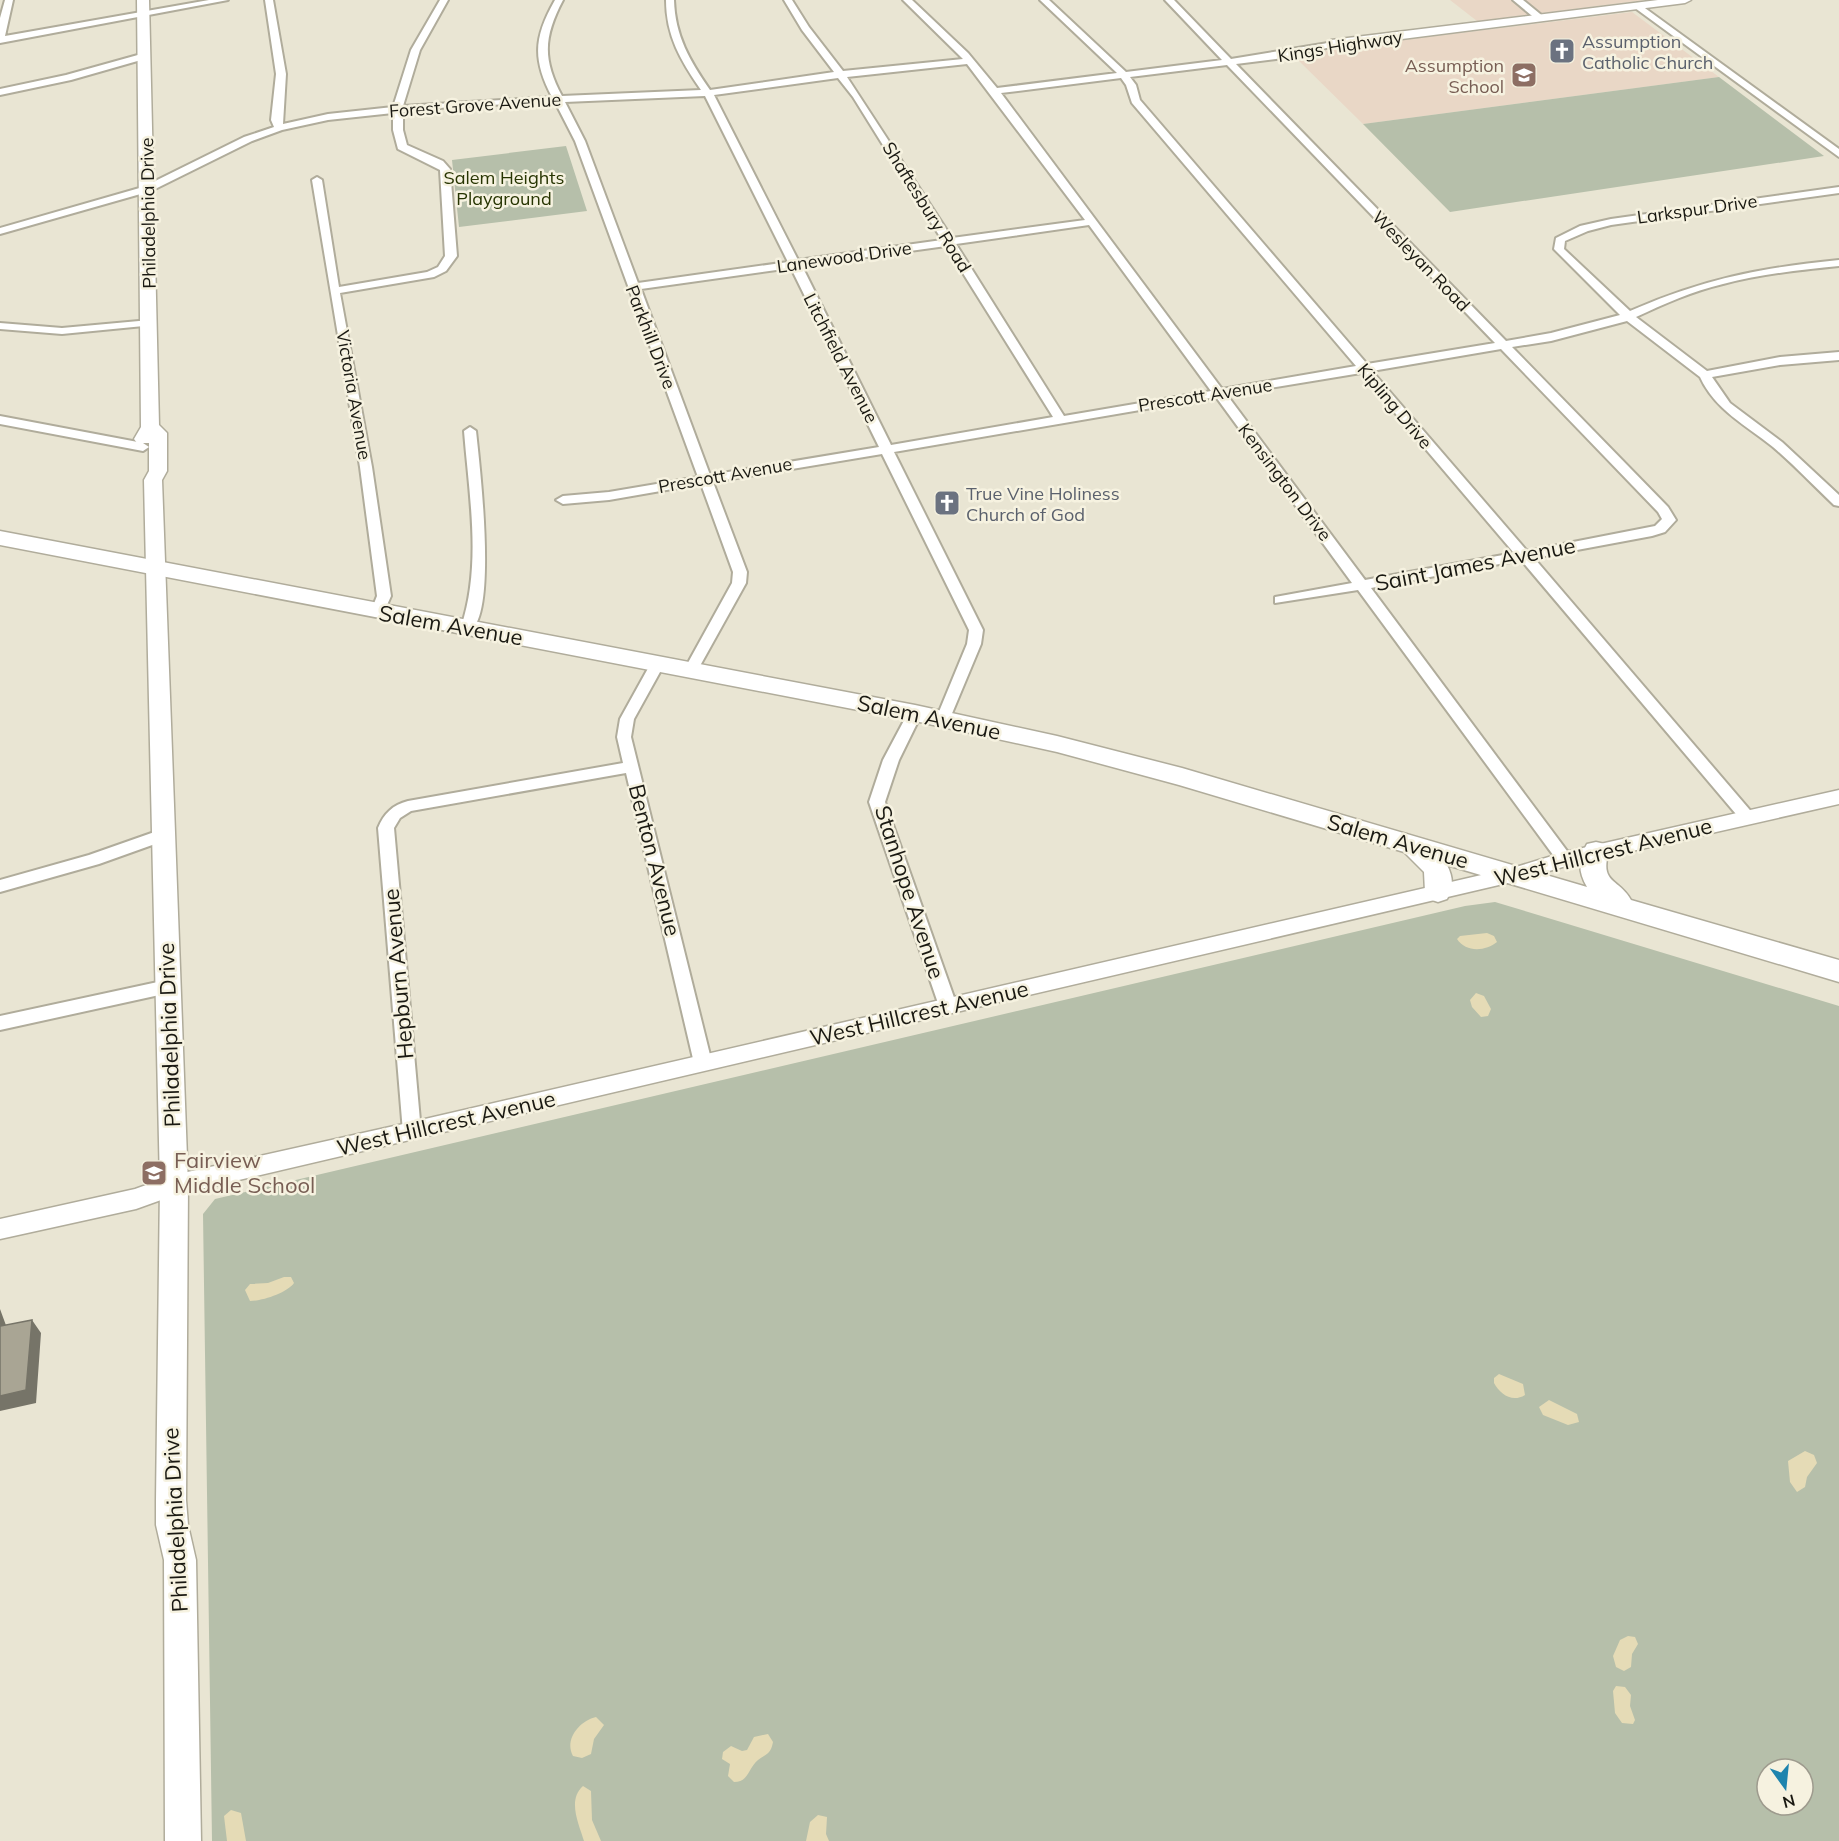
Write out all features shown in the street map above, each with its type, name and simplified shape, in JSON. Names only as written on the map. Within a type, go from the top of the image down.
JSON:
[{"type":"main road","name":"Philadelphia Drive","points":[[143,7],[150,323],[150,427],[143,436],[143,447],[145,473],[153,480]]},
{"type":"main road","name":"Philadelphia Drive","points":[[150,427],[158,433],[158,471],[153,480],[174,1185],[170,1446],[172,1525],[180,1560],[183,1841]]},
{"type":"main road","name":"Salem Avenue","points":[[0,538],[915,712],[1182,777],[1839,971]]},
{"type":"main road","points":[[1412,846],[1439,872],[1441,881],[1438,892]]},
{"type":"main road","points":[[1596,851],[1591,864],[1597,883],[1625,906]]},
{"type":"street","points":[[9,0],[0,38],[143,7],[224,0]]},
{"type":"street","points":[[269,0],[281,74],[276,120],[279,128]]},
{"type":"street","points":[[333,291],[411,279],[442,270],[451,256],[445,169],[439,163],[402,147],[399,109],[413,55],[444,0]]},
{"type":"street","name":"Parkhill Drive","points":[[559,0],[545,27],[541,51],[546,77],[580,141],[741,578],[691,670]]},
{"type":"street","name":"Litchfield Avenue","points":[[670,0],[671,19],[678,47],[719,111],[977,633],[943,719]]},
{"type":"street","name":"Shaftesbury Road","points":[[788,0],[805,28],[842,74],[1060,419]]},
{"type":"street","name":"Kensington Drive","points":[[907,0],[969,61],[995,92],[1565,859]]},
{"type":"street","name":"Kipling Drive","points":[[1044,0],[1086,36],[1124,76],[1131,85],[1135,101],[1521,555],[1747,816]]},
{"type":"street","name":"Wesleyan Road","points":[[1169,0],[1663,510],[1667,523]]},
{"type":"street","points":[[1517,0],[1540,18]]},
{"type":"street","name":"Kings Highway","points":[[995,92],[1276,57],[1331,44],[1685,0]]},
{"type":"street","points":[[1638,6],[1839,153]]},
{"type":"street","points":[[0,92],[68,78],[145,56]]},
{"type":"street","name":"Forest Grove Avenue","points":[[0,231],[147,189],[223,149],[279,128],[328,117],[399,109],[707,93],[842,74],[969,61]]},
{"type":"street","name":"Victoria Avenue","points":[[317,180],[333,291],[366,467],[384,596],[378,611]]},
{"type":"street","name":"Larkspur Drive","points":[[1628,317],[1564,256],[1559,249],[1560,240],[1575,231],[1655,214],[1839,190]]},
{"type":"street","name":"Lanewood Drive","points":[[633,287],[1091,222]]},
{"type":"street","name":"Prescott Avenue","points":[[563,500],[609,496],[1600,327],[1680,294],[1720,281],[1772,270],[1839,263]]},
{"type":"street","points":[[1628,317],[1661,345],[1705,375],[1711,388],[1726,406],[1778,445],[1836,495]]},
{"type":"street","points":[[0,326],[75,331],[150,323]]},
{"type":"street","points":[[1705,375],[1780,361],[1839,356]]},
{"type":"street","points":[[0,420],[143,447]]},
{"type":"street","points":[[468,627],[476,595],[477,554],[470,431]]},
{"type":"street","name":"Saint James Avenue","points":[[1280,600],[1647,533],[1660,529],[1667,523]]},
{"type":"street","name":"Benton Avenue","points":[[658,663],[627,719],[624,737],[703,1063]]},
{"type":"street","name":"Stanhope Avenue","points":[[915,712],[891,760],[877,802],[948,1006]]},
{"type":"street","name":"Hepburn Avenue","points":[[412,1132],[386,828],[390,818],[397,810],[408,806],[632,767]]},
{"type":"street","name":"West Hillcrest Avenue","points":[[0,1229],[136,1199],[174,1185],[412,1132],[1516,874],[1596,851],[1839,797]]},
{"type":"street","points":[[0,886],[93,860],[163,836]]},
{"type":"street","points":[[0,1023],[167,987]]},
{"type":"shaded area","points":[[1450,0],[1645,0],[1477,21]]},
{"type":"shaded area","points":[[1632,12],[1719,77],[1363,124],[1297,59],[1336,48]]},
{"type":"green space","points":[[1719,77],[1824,156],[1450,212],[1363,124]]},
{"type":"green space","name":"Salem Heights Playground","points":[[566,146],[587,211],[459,227],[452,160]]},
{"type":"green space","points":[[1495,902],[1839,1006],[1839,1841],[212,1841],[203,1214],[215,1199],[1465,906]]},
{"type":"sand","points":[[1487,933],[1494,936],[1497,942],[1482,949],[1466,947],[1457,939],[1460,936]]},
{"type":"sand","points":[[1476,993],[1484,996],[1491,1009],[1488,1016],[1481,1017],[1472,1007],[1470,1000]]},
{"type":"sand","points":[[291,1277],[294,1283],[291,1287],[267,1298],[250,1301],[245,1290],[250,1284],[268,1283]]},
{"type":"sand","points":[[1499,1374],[1523,1384],[1525,1395],[1511,1398],[1503,1394],[1494,1383],[1494,1378]]},
{"type":"sand","points":[[1549,1400],[1577,1414],[1579,1422],[1568,1425],[1543,1415],[1539,1407]]},
{"type":"sand","points":[[1805,1451],[1814,1455],[1817,1463],[1807,1477],[1805,1487],[1797,1492],[1790,1482],[1788,1461]]},
{"type":"sand","points":[[1628,1636],[1635,1637],[1638,1644],[1632,1654],[1631,1667],[1624,1671],[1616,1667],[1613,1656],[1620,1640]]},
{"type":"sand","points":[[1616,1686],[1625,1687],[1631,1695],[1630,1706],[1635,1720],[1633,1724],[1622,1723],[1615,1713],[1613,1691]]},
{"type":"sand","points":[[596,1717],[604,1725],[594,1739],[591,1754],[582,1758],[573,1756],[570,1744],[575,1732],[584,1723]]},
{"type":"sand","points":[[768,1734],[773,1742],[769,1751],[755,1763],[743,1780],[734,1782],[728,1776],[730,1764],[722,1759],[723,1752],[731,1746],[742,1751],[747,1750],[754,1737]]},
{"type":"sand","points":[[583,1786],[591,1791],[592,1820],[601,1841],[584,1841],[579,1827],[575,1805],[578,1792]]},
{"type":"sand","points":[[231,1810],[241,1813],[246,1841],[227,1841],[224,1816]]},
{"type":"sand","points":[[818,1815],[827,1817],[826,1834],[829,1841],[806,1841],[810,1822]]},
{"type":"building","points":[[32,1320],[26,1390],[0,1396],[0,1324],[1,1326]]},
{"type":"place","name":"Assumption Catholic Church","points":[[1562,51]]},
{"type":"place","name":"Assumption School","points":[[1524,75]]},
{"type":"place","name":"True Vine Holiness Church of God","points":[[947,503]]},
{"type":"place","name":"Fairview Middle School","points":[[154,1173]]}]
